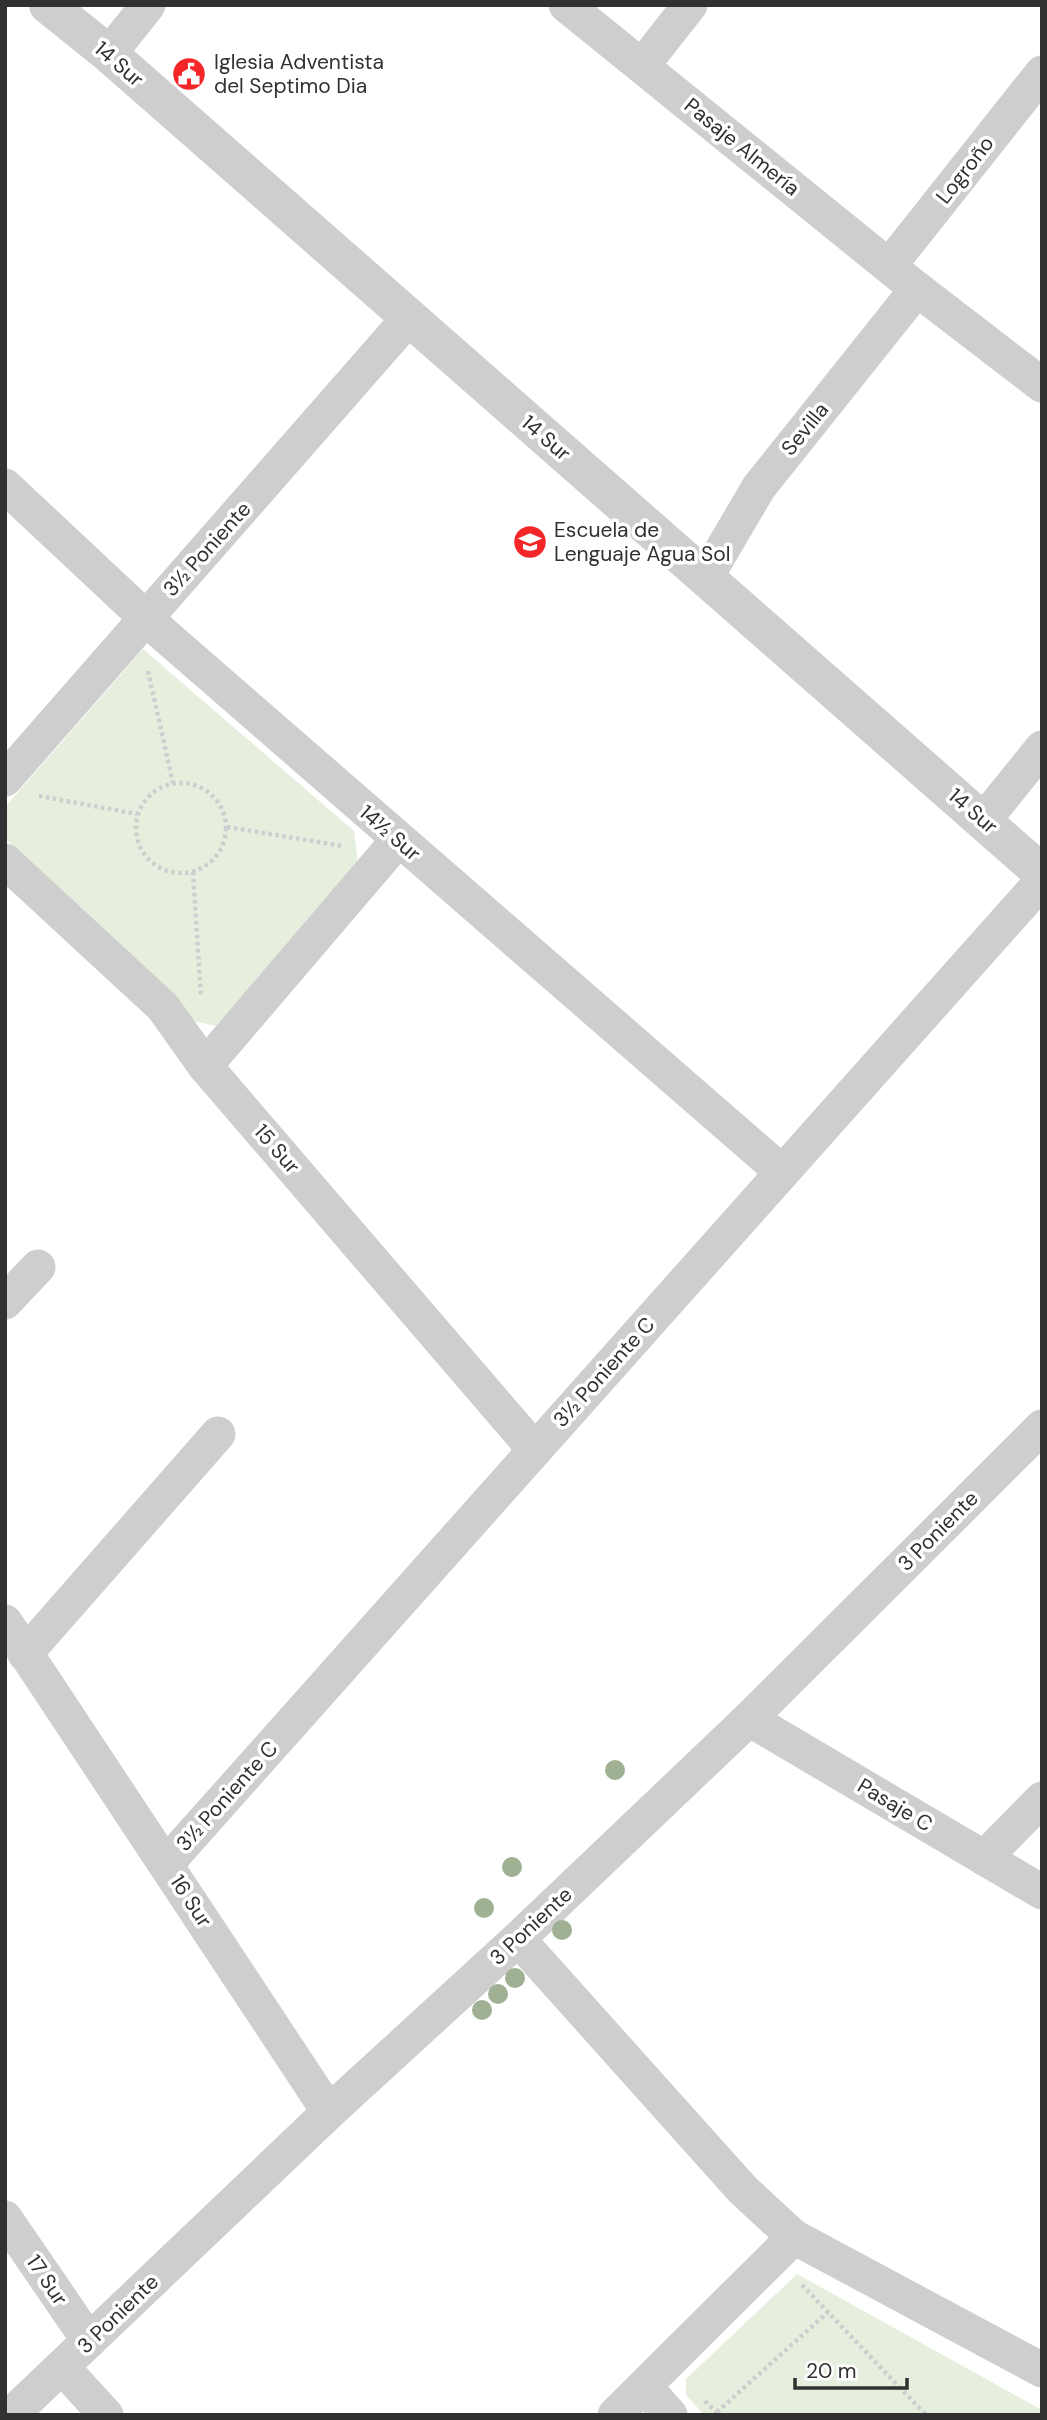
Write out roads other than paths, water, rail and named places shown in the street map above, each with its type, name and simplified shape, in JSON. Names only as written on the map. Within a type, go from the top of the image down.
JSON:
[{"type":"street","name":"14 Sur","points":[[48,5],[109,54],[1042,873]]},
{"type":"street","points":[[109,54],[148,5]]},
{"type":"street","name":"Pasaje Almería","points":[[566,5],[917,289],[1042,385]]},
{"type":"street","points":[[642,66],[690,5]]},
{"type":"street","name":"Logroño","points":[[889,266],[1042,73]]},
{"type":"street","name":"Sevilla","points":[[706,577],[759,487],[917,289]]},
{"type":"street","name":"3½ Poniente","points":[[19,787],[408,319]]},
{"type":"street","name":"14½ Sur","points":[[5,486],[153,625],[782,1172]]},
{"type":"street","points":[[984,820],[1042,748]]},
{"type":"street","points":[[205,1066],[398,840]]},
{"type":"street","name":"15 Sur","points":[[5,861],[163,1007],[205,1066],[535,1450]]},
{"type":"street","name":"3½ Poniente C","points":[[166,1864],[1042,881]]},
{"type":"street","points":[[5,1303],[38,1267]]},
{"type":"street","name":"3 Poniente","points":[[11,2415],[749,1718],[1042,1427]]},
{"type":"street","points":[[25,1654],[218,1434]]},
{"type":"street","name":"16 Sur","points":[[5,1622],[329,2112]]},
{"type":"street","name":"Pasaje C","points":[[749,1718],[1042,1892]]},
{"type":"street","points":[[984,1858],[1042,1799]]},
{"type":"street","points":[[518,1939],[743,2190],[784,2247],[1042,2370]]},
{"type":"street","name":"17 Sur","points":[[5,2218],[89,2342]]},
{"type":"street","points":[[615,2415],[784,2247]]},
{"type":"street","points":[[62,2367],[106,2415]]},
{"type":"street","points":[[645,2387],[670,2415]]},
{"type":"place","name":"Iglesia Adventista del Septimo Dia","points":[[189,74]]},
{"type":"place","name":"Escuela de Lenguaje Agua Sol","points":[[530,542]]}]
